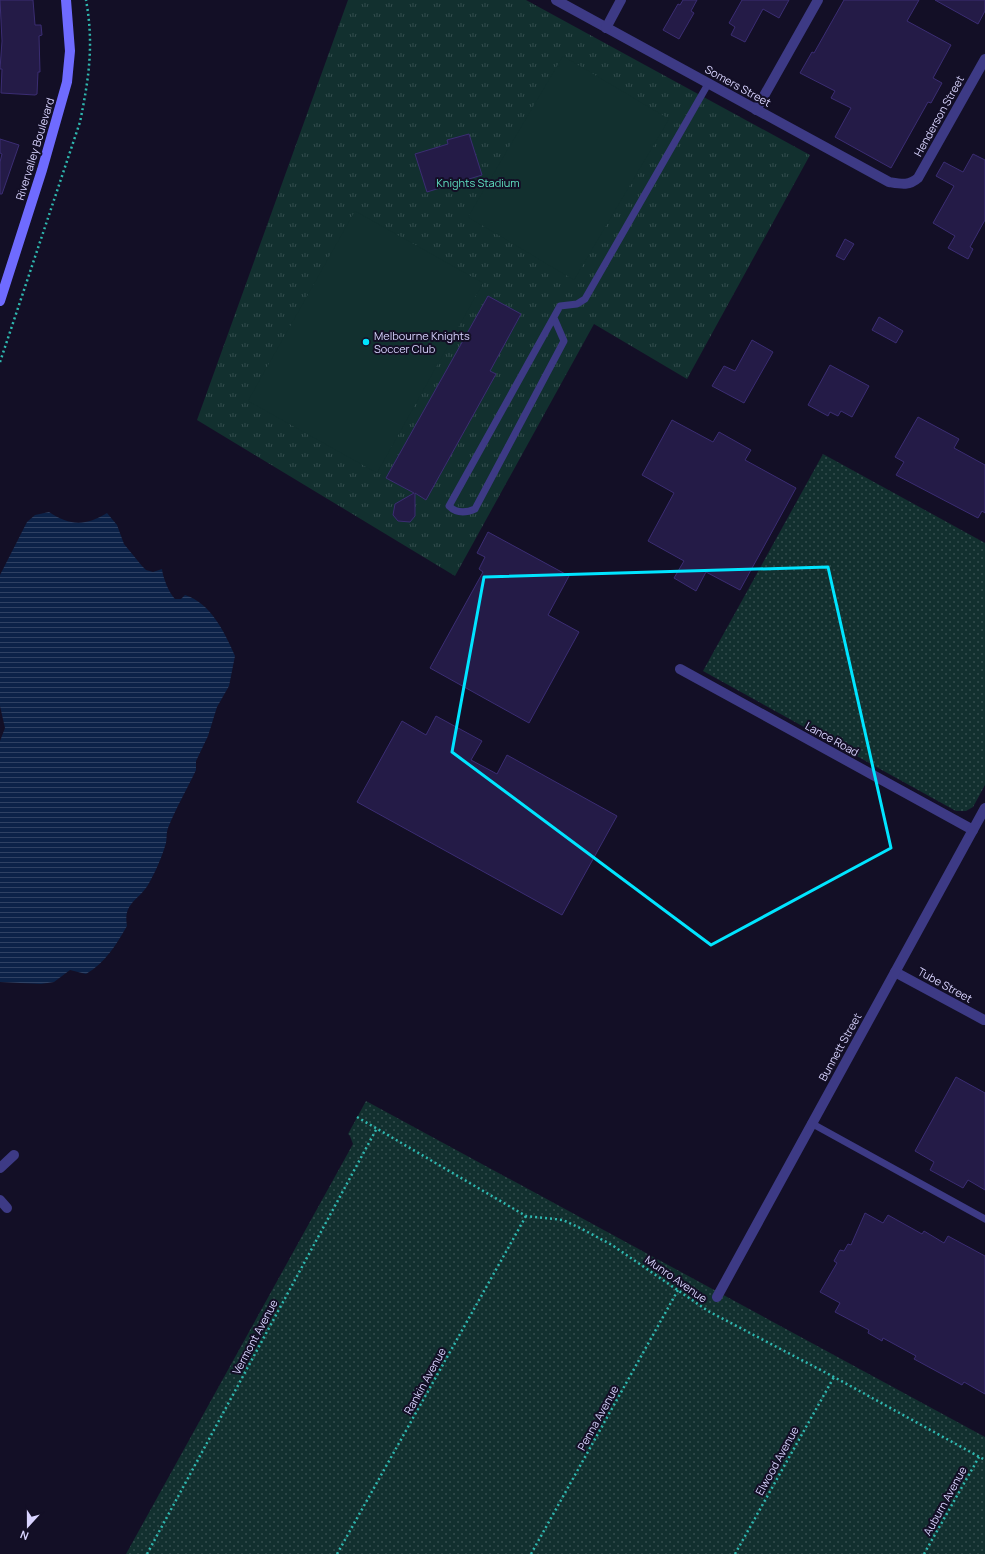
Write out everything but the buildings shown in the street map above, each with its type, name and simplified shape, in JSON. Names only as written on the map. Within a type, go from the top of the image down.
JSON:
[{"type":"street","name":"Rivervalley Boulevard","points":[[0,301],[42,170],[67,82],[70,51],[66,0]]},
{"type":"street","name":"Somers Street","points":[[556,0],[889,182],[902,184],[912,183]]},
{"type":"street","points":[[606,28],[621,0]]},
{"type":"street","points":[[756,110],[818,0]]},
{"type":"street","name":"Henderson Street","points":[[912,183],[924,168],[985,59]]},
{"type":"street","name":"Lance Road","points":[[680,669],[973,830]]},
{"type":"street","name":"Bunnett Street","points":[[717,1297],[985,808]]},
{"type":"street","name":"Tube Street","points":[[895,972],[984,1020]]},
{"type":"street","points":[[0,1168],[14,1155]]},
{"type":"street","points":[[0,1200],[7,1208]]},
{"type":"lane","points":[[554,318],[564,341],[475,509],[465,513],[453,510],[449,506],[560,306],[577,304],[585,299],[708,84]]},
{"type":"lane","points":[[811,1123],[985,1220]]},
{"type":"path","points":[[0,362],[80,122],[87,89],[91,53],[86,0]]},
{"type":"path","name":"Munro Avenue","points":[[357,1117],[526,1216],[563,1220],[612,1245],[708,1311],[834,1377],[985,1460]]},
{"type":"path","name":"Vermont Avenue","points":[[146,1554],[377,1128]]},
{"type":"path","name":"Rankin Avenue","points":[[337,1554],[526,1216]]},
{"type":"path","name":"Penna Avenue","points":[[531,1554],[678,1290]]},
{"type":"path","name":"Elwood Avenue","points":[[735,1554],[834,1377]]},
{"type":"path","name":"Auburn Avenue","points":[[924,1554],[979,1457]]},
{"type":"highlighted area","points":[[828,567],[891,848],[711,945],[452,752],[484,577]]},
{"type":"green space","name":"Knights Stadium","points":[[348,0],[526,0],[810,155],[687,379],[594,324],[455,576],[197,420]]},
{"type":"green space","points":[[563,56],[669,119],[574,280],[468,217]]},
{"type":"green space","name":"Melbourne Knights Soccer Club","points":[[355,211],[483,283],[377,473],[248,401]]},
{"type":"green space","points":[[823,454],[985,543],[985,785],[973,807],[966,811],[956,811],[703,671]]},
{"type":"green space","points":[[366,1101],[985,1437],[985,1554],[126,1554],[353,1144],[348,1134]]},
{"type":"water","points":[[49,512],[64,520],[78,523],[92,520],[107,513],[117,525],[124,544],[142,566],[146,570],[153,572],[162,569],[167,585],[175,599],[181,599],[185,595],[194,599],[210,612],[222,629],[235,656],[229,686],[217,707],[208,736],[196,761],[196,770],[168,828],[166,843],[158,865],[148,885],[129,907],[126,918],[127,926],[114,947],[99,965],[86,974],[70,970],[54,982],[41,984],[0,982],[0,741],[5,728],[0,706],[0,575],[27,522],[35,515]]},
{"type":"place","name":"Melbourne Knights Soccer Club","points":[[366,342]]}]
